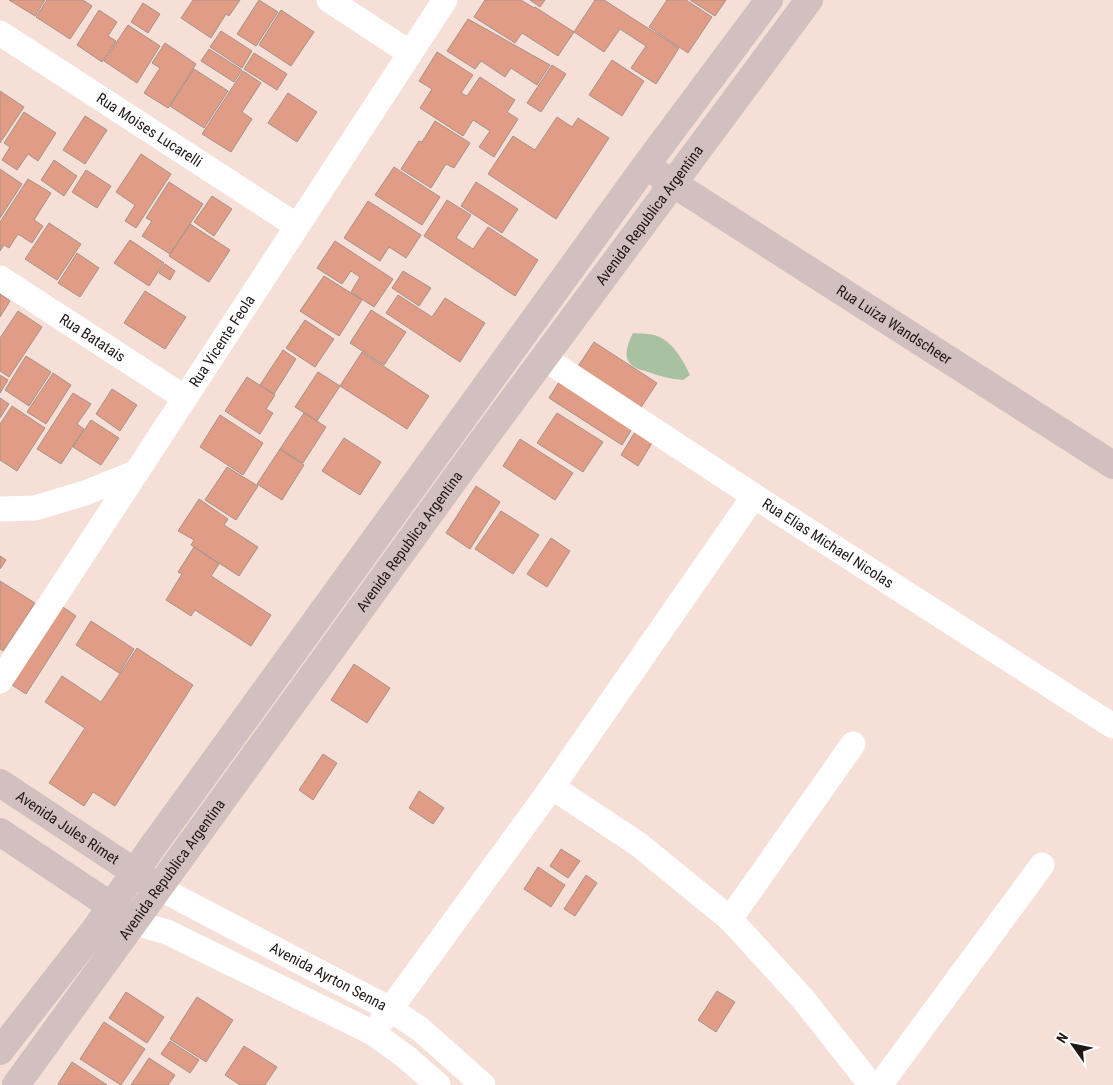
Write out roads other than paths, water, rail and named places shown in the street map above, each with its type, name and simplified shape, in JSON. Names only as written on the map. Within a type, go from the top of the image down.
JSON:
[{"type":"main road","name":"Avenida Republica Argentina","points":[[0,1052],[112,906],[646,165],[768,0]]},
{"type":"main road","name":"Avenida Republica Argentina","points":[[16,1085],[483,440],[809,0]]},
{"type":"main road","name":"Rua Luiza Wandscheer","points":[[646,165],[673,185],[1113,465]]},
{"type":"main road","name":"Avenida Jules Rimet","points":[[0,783],[136,871],[159,888]]},
{"type":"main road","points":[[0,832],[135,923]]},
{"type":"street","points":[[329,0],[410,53]]},
{"type":"street","name":"Rua Vicente Feola","points":[[0,681],[445,0]]},
{"type":"street","name":"Rua Moises Lucarelli","points":[[0,33],[297,226]]},
{"type":"street","name":"Rua Batatais","points":[[0,278],[185,398]]},
{"type":"street","name":"Rua Elias Michael Nicolas","points":[[544,358],[754,496],[1113,726]]},
{"type":"street","points":[[0,509],[35,508],[85,493],[137,472]]},
{"type":"street","points":[[373,1034],[552,787],[754,496]]},
{"type":"street","points":[[730,919],[853,744]]},
{"type":"street","points":[[552,787],[638,844],[730,919],[803,999],[871,1085]]},
{"type":"street","points":[[880,1085],[1042,865]]},
{"type":"street","name":"Avenida Ayrton Senna","points":[[159,888],[390,1009],[420,1029],[483,1085]]},
{"type":"street","name":"Avenida Ayrton Senna","points":[[135,923],[166,932],[373,1034],[406,1057],[438,1085]]}]
